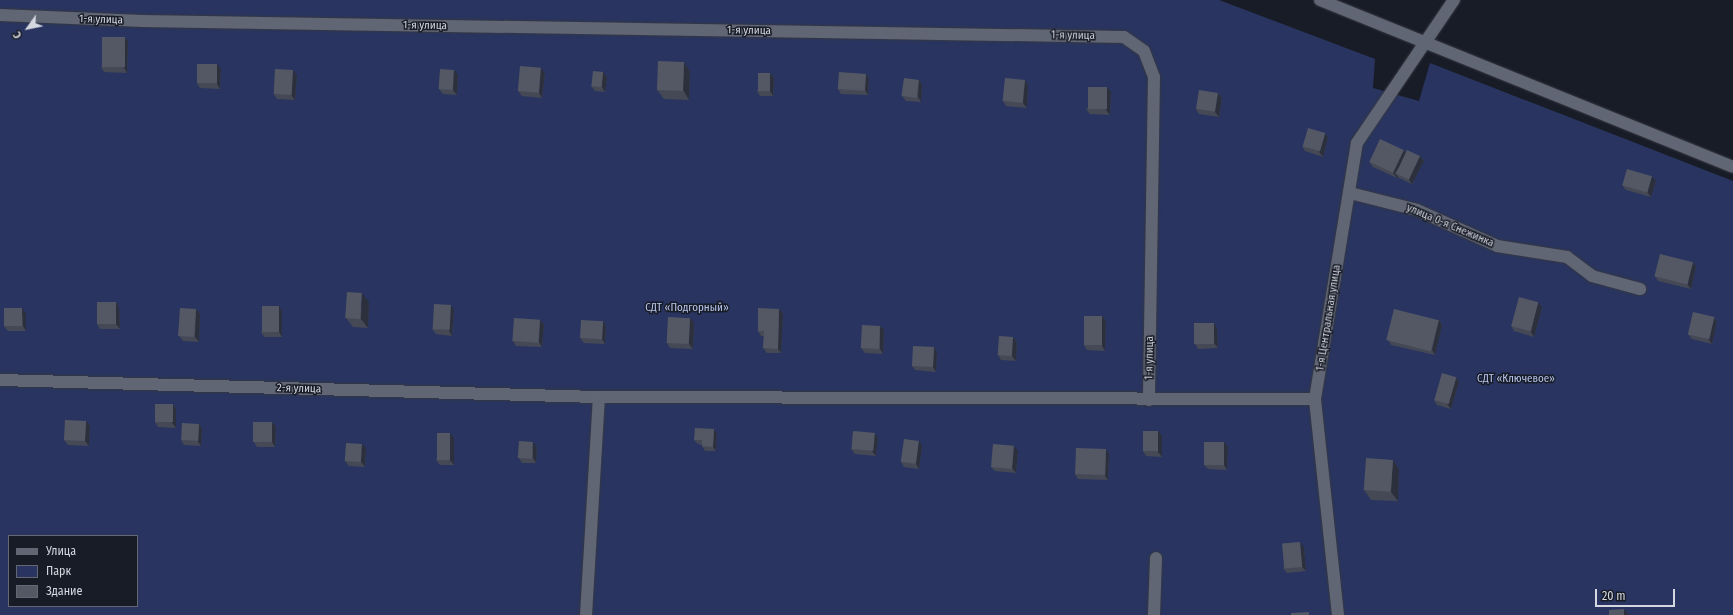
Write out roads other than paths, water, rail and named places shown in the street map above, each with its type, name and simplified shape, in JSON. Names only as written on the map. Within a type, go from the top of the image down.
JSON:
[{"type":"street","points":[[1320,0],[1733,167]]},
{"type":"street","name":"1-я Центральная улица","points":[[1338,615],[1316,399],[1357,144],[1454,0]]},
{"type":"street","name":"1-я улица","points":[[0,15],[143,21],[1124,37],[1144,51],[1154,77],[1149,400]]},
{"type":"street","name":"улица 0-я Снежинка","points":[[1350,193],[1417,210],[1497,246],[1567,257],[1592,276],[1640,289]]},
{"type":"street","name":"2-я улица","points":[[0,380],[599,397],[1149,400],[1316,399]]},
{"type":"street","points":[[586,615],[599,397]]},
{"type":"street","points":[[1154,615],[1156,558]]},
{"type":"park label","name":"СДТ «Подгорный»","points":[[687,308]]},
{"type":"park label","name":"СДТ «Ключевое»","points":[[1516,379]]}]
